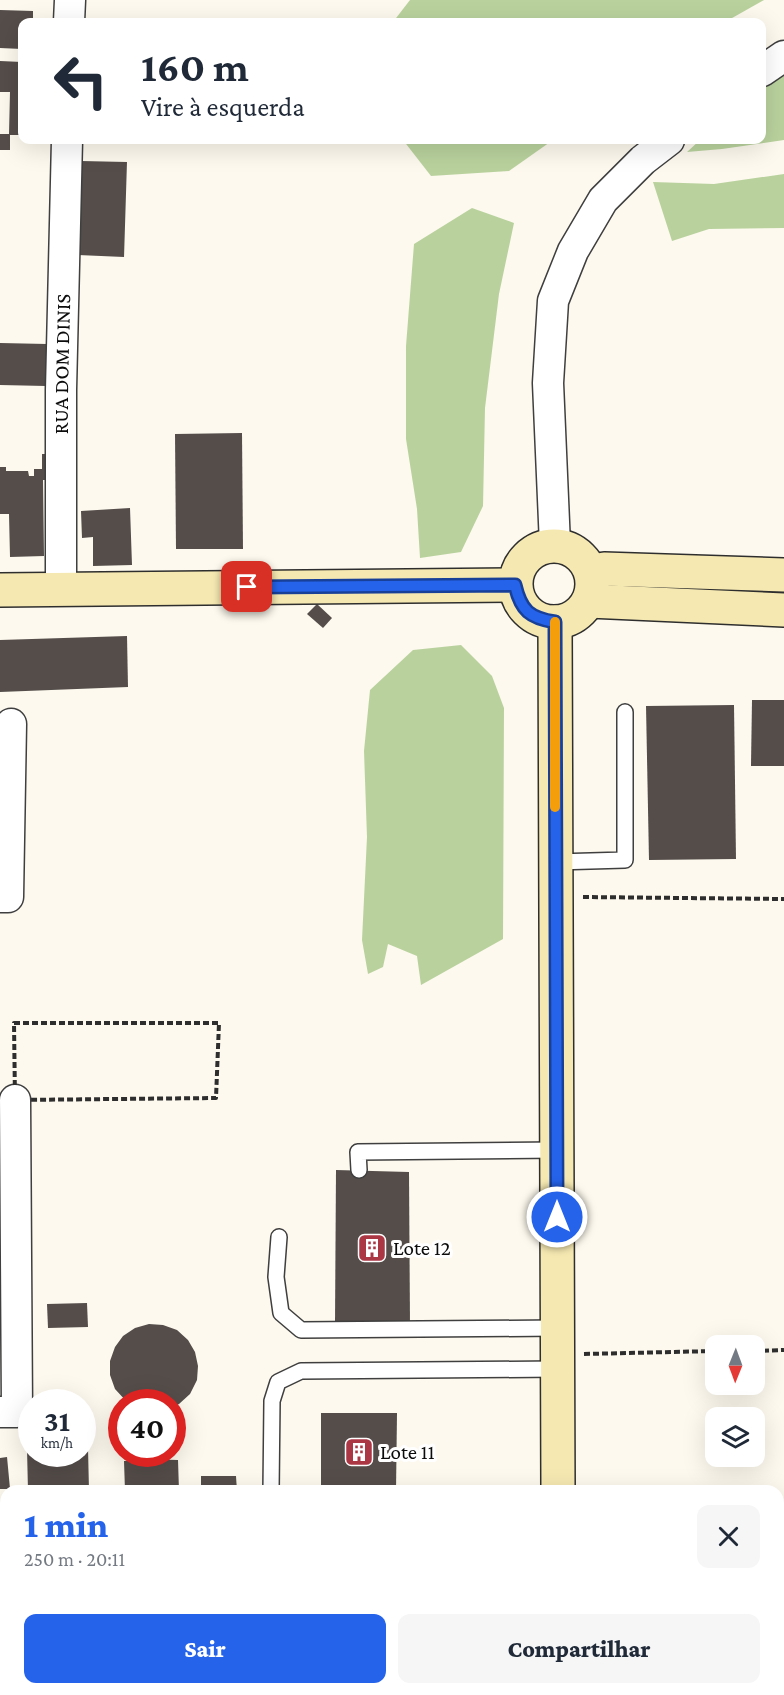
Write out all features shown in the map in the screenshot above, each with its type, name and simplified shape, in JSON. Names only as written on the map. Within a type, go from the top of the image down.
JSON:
[{"type":"street","points":[[69,18],[70,0]]},
{"type":"street","points":[[766,68],[784,56]]},
{"type":"street","name":"RUA DOM DINIS","points":[[61,589],[67,144]]},
{"type":"street","points":[[555,545],[548,383],[553,301],[573,251],[603,200],[643,160],[664,144]]},
{"type":"street","points":[[590,586],[583,558],[570,549],[555,545],[539,548],[526,556],[518,570],[515,585],[519,600],[528,612],[540,620],[555,622],[568,619],[580,612],[590,586],[604,569],[784,575]]},
{"type":"street","points":[[0,590],[515,585]]},
{"type":"street","points":[[590,586],[784,610]]},
{"type":"street","points":[[555,622],[558,1485]]},
{"type":"street","points":[[0,897],[8,897],[11,724]]},
{"type":"street","points":[[0,1412],[18,1412],[15,1100]]},
{"type":"lane","points":[[556,862],[626,860],[625,712]]},
{"type":"lane","points":[[359,1170],[358,1152],[556,1150]]},
{"type":"lane","points":[[279,1237],[276,1277],[281,1312],[301,1330],[557,1350]]},
{"type":"lane","points":[[271,1485],[272,1401],[278,1382],[301,1371],[350,1378],[557,1350]]},
{"type":"path","points":[[556,897],[784,899]]},
{"type":"path","points":[[14,1023],[219,1023],[216,1098],[15,1100],[14,1023]]},
{"type":"path","points":[[557,1350],[705,1351]]},
{"type":"path","points":[[765,1351],[784,1350]]},
{"type":"green space","points":[[410,0],[764,0],[732,18],[396,18]]},
{"type":"green space","points":[[784,73],[784,140],[766,143],[766,85]]},
{"type":"green space","points":[[406,144],[547,144],[509,171],[431,176]]},
{"type":"green space","points":[[696,144],[756,144],[722,149],[687,152]]},
{"type":"green space","points":[[784,174],[784,228],[709,229],[672,241],[653,182],[714,184]]},
{"type":"green space","points":[[472,208],[514,223],[499,294],[485,408],[483,506],[461,552],[420,558],[417,509],[406,439],[406,346],[414,244]]},
{"type":"green space","points":[[461,645],[492,676],[504,708],[503,939],[421,985],[417,956],[388,944],[383,967],[368,974],[362,940],[367,837],[364,751],[370,690],[413,650]]},
{"type":"building","points":[[0,10],[33,11],[33,18],[18,18],[18,49],[0,48]]},
{"type":"building","points":[[0,61],[18,62],[18,135],[10,135],[10,150],[0,150],[0,134],[9,134],[10,92],[0,92]]},
{"type":"building","points":[[81,161],[127,162],[124,257],[78,255]]},
{"type":"building","points":[[0,343],[47,344],[46,386],[0,385]]},
{"type":"building","points":[[242,433],[243,549],[176,549],[175,434]]},
{"type":"building","points":[[42,454],[49,454],[49,480],[43,480],[44,556],[10,557],[9,514],[0,514],[0,467],[6,467],[6,471],[28,471],[29,476],[34,476],[34,469],[42,469]]},
{"type":"building","points":[[130,508],[132,565],[93,566],[93,537],[82,538],[81,511]]},
{"type":"building","points":[[317,604],[332,618],[323,628],[307,614]]},
{"type":"building","points":[[127,636],[128,687],[0,692],[0,640]]},
{"type":"building","points":[[752,700],[784,700],[784,766],[751,766]]},
{"type":"building","points":[[734,705],[736,859],[649,860],[646,706]]},
{"type":"building","name":"Lote 12","points":[[336,1170],[409,1172],[410,1325],[335,1324]]},
{"type":"building","points":[[87,1303],[88,1327],[48,1328],[47,1304]]},
{"type":"building","points":[[149,1324],[163,1325],[177,1330],[188,1340],[195,1352],[198,1366],[197,1380],[186,1398],[186,1389],[115,1389],[110,1375],[110,1361],[115,1347],[123,1336],[135,1328]]},
{"type":"building","name":"Lote 11","points":[[321,1413],[397,1413],[396,1485],[321,1485]]},
{"type":"building","points":[[7,1457],[10,1485],[0,1485],[0,1458]]},
{"type":"building","points":[[27,1467],[88,1467],[89,1485],[28,1485]]},
{"type":"building","points":[[124,1467],[178,1467],[179,1485],[125,1485]]},
{"type":"building","points":[[201,1476],[236,1476],[237,1485],[201,1485]]},
{"type":"slow traffic","points":[[555,622],[555,807]]},
{"type":"place","name":"Lote 12","points":[[372,1248]]},
{"type":"place","name":"Lote 11","points":[[359,1452]]},
{"type":"route","points":[[247,587],[515,585],[519,600],[528,612],[540,620],[555,622],[557,1217]]}]
